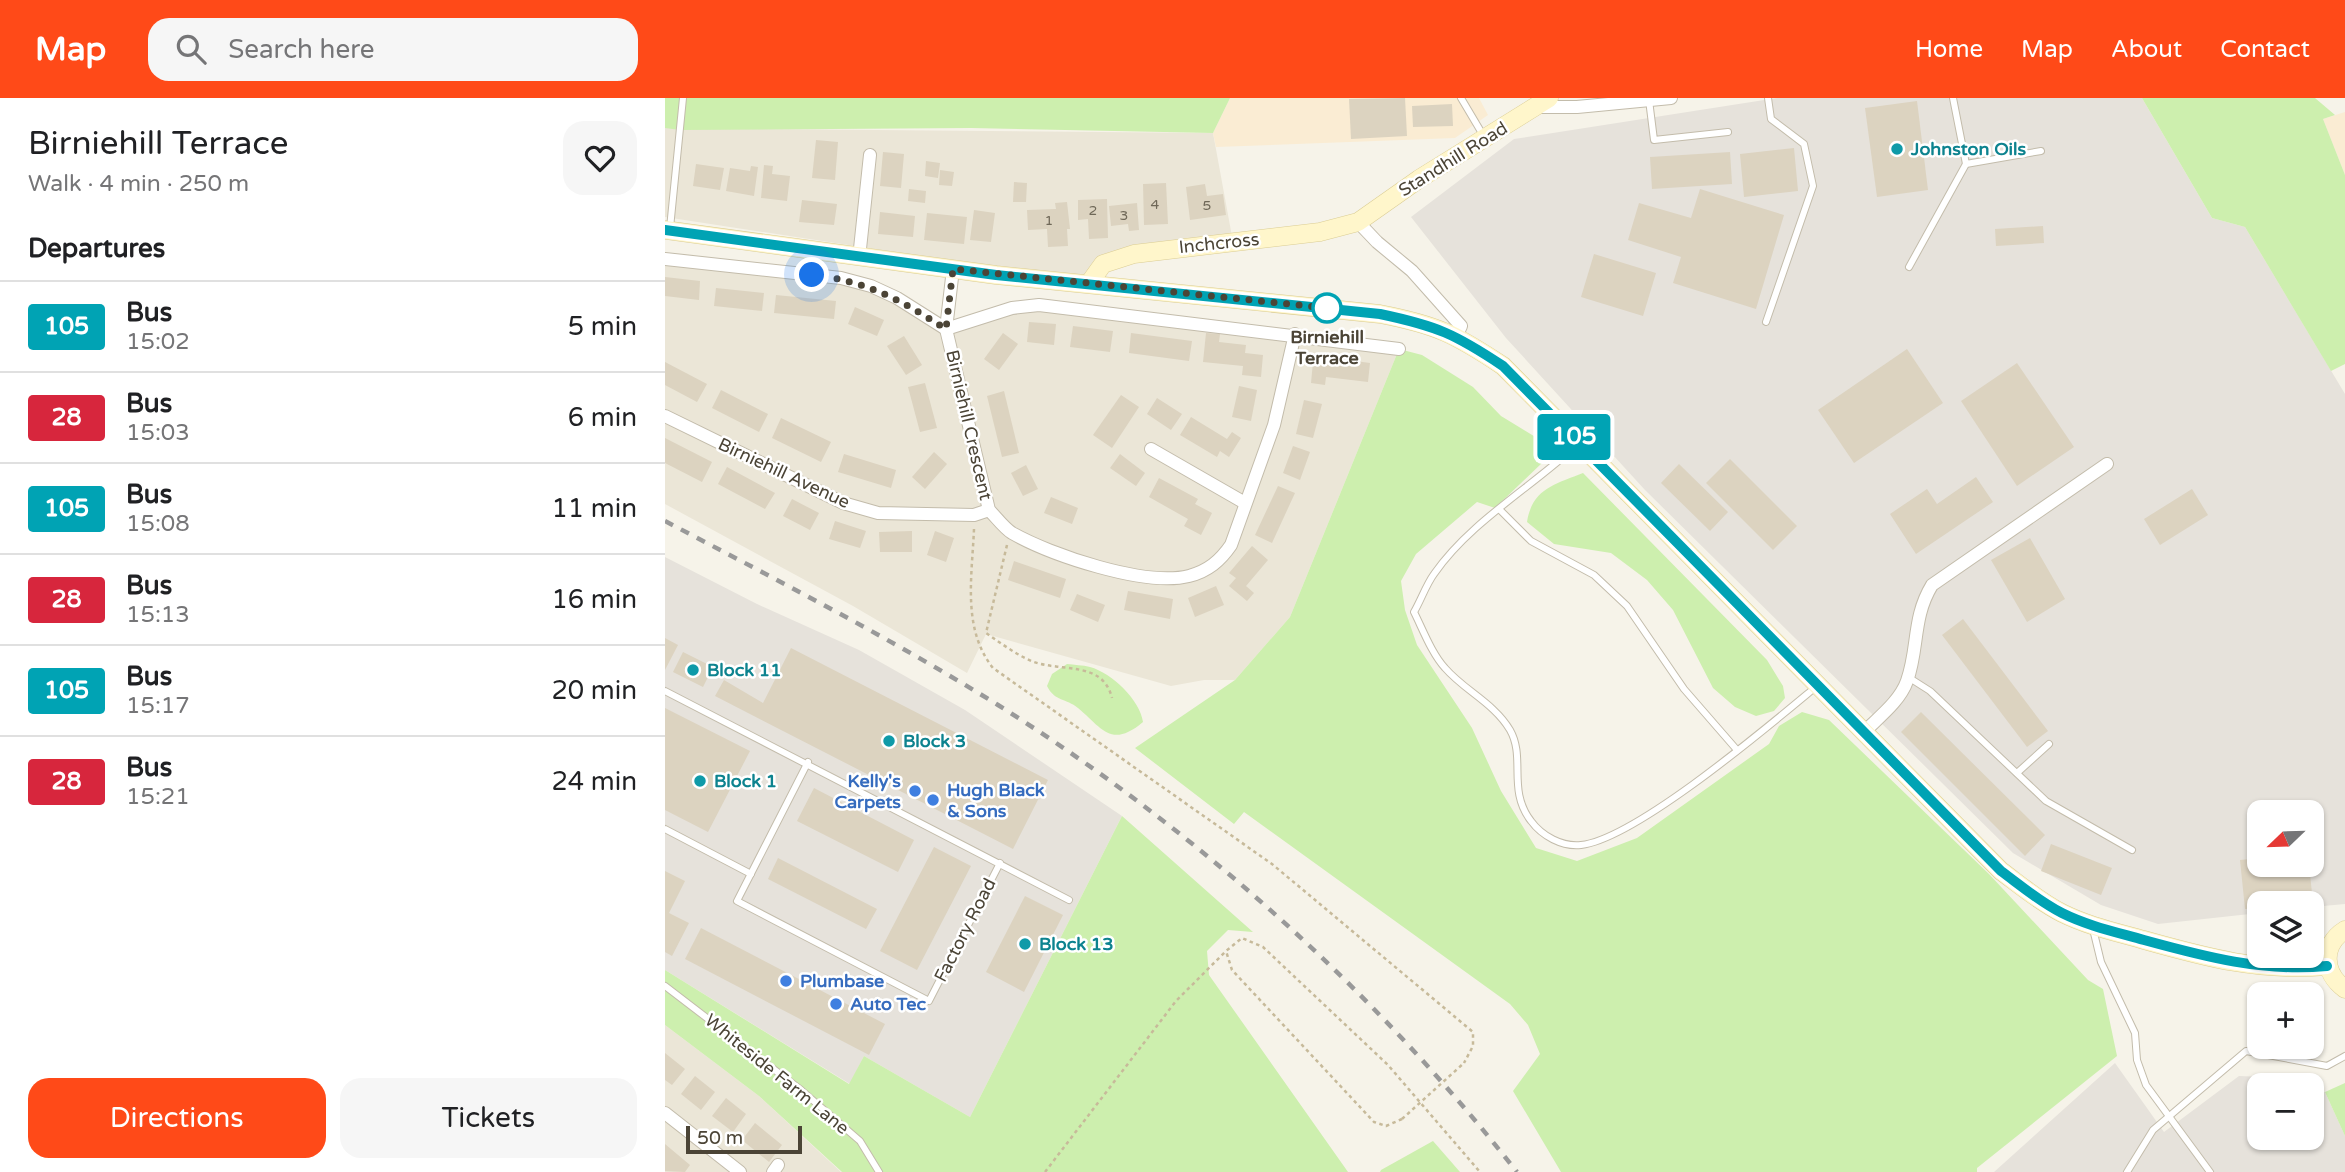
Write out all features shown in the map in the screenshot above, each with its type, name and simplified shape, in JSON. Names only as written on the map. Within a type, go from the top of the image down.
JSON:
[{"type":"main road","name":"Standhill Road","points":[[1358,222],[1485,137],[1542,103]]},
{"type":"main road","name":"Inchcross","points":[[1090,282],[1103,264],[1134,254],[1320,232],[1358,222]]},
{"type":"main road","points":[[667,230],[859,258],[1380,314],[1428,324],[1457,335],[1503,366],[2001,871],[2062,913],[2092,925],[2245,966],[2287,970],[2327,966]]},
{"type":"main road","points":[[2345,930],[2332,941],[2327,951],[2327,966],[2333,979],[2345,989]]},
{"type":"street","points":[[1542,103],[1671,98]]},
{"type":"street","points":[[859,258],[870,155]]},
{"type":"street","points":[[1358,222],[1377,243],[1412,271],[1461,326],[1457,335]]},
{"type":"street","points":[[665,259],[841,278],[897,298],[946,329],[1012,308],[1039,304],[1399,349]]},
{"type":"street","name":"Birniehill Crescent","points":[[953,269],[946,329],[989,510],[1010,531],[1076,560],[1122,573],[1186,577],[1220,560],[1231,545],[1274,425],[1295,334]]},
{"type":"street","name":"Birniehill Avenue","points":[[665,416],[843,503],[878,513],[974,515],[989,510]]},
{"type":"street","points":[[1151,449],[1245,503]]},
{"type":"street","points":[[1864,732],[1897,699],[1908,677],[1920,605],[1932,585],[2107,464]]},
{"type":"street","points":[[665,1113],[740,1172]]},
{"type":"lane","points":[[667,230],[683,98]]},
{"type":"lane","points":[[1461,98],[1485,137]]},
{"type":"lane","points":[[1766,322],[1813,186],[1804,144],[1772,119],[1768,98]]},
{"type":"lane","points":[[1909,267],[1965,164],[1953,98]]},
{"type":"lane","points":[[1649,100],[1654,140],[1728,132]]},
{"type":"lane","points":[[1965,164],[2041,151]]},
{"type":"lane","points":[[1579,442],[1545,475],[1477,527],[1434,574],[1414,612],[1443,668],[1497,712],[1511,732],[1516,751],[1516,789],[1531,821],[1548,837],[1570,846],[1600,841],[1667,801],[1737,750],[1818,685]]},
{"type":"lane","points":[[1500,510],[1531,541],[1594,575],[1627,607],[1684,689],[1737,750]]},
{"type":"lane","points":[[1908,677],[1930,691],[2046,801],[2132,850]]},
{"type":"lane","name":"Factory Road","points":[[665,691],[808,762],[1069,900]]},
{"type":"lane","points":[[2017,774],[2049,744]]},
{"type":"lane","name":"Factory Road","points":[[808,762],[737,901],[929,1001],[1000,863]]},
{"type":"lane","points":[[665,829],[751,874]]},
{"type":"lane","points":[[2092,925],[2101,962],[2135,1033],[2137,1060],[2146,1085],[2210,1172]]},
{"type":"lane","name":"Whiteside Farm Lane","points":[[665,986],[860,1141],[879,1172]]},
{"type":"lane","points":[[2127,1172],[2153,1130],[2246,1051],[2327,1066],[2345,1056]]},
{"type":"path","points":[[974,515],[970,612],[980,652],[993,668],[1272,864],[1473,1032],[1473,1046],[1464,1063],[1402,1119],[1386,1126],[1374,1122],[1243,982],[1227,961],[1226,950]]},
{"type":"path","points":[[1010,531],[986,633],[1033,661],[1095,673],[1109,684],[1112,698]]},
{"type":"path","points":[[1045,1172],[1176,1001],[1226,950],[1242,938],[1263,947],[1388,1065],[1480,1172]]},
{"type":"shaded area","points":[[1230,98],[1479,98],[1488,115],[1455,138],[1216,147],[1213,133]]},
{"type":"shaded area","points":[[1777,98],[2142,98],[2212,218],[2245,227],[2345,394],[2345,904],[2324,906],[2324,891],[2247,891],[2247,914],[2158,924],[2101,905],[2013,853],[1645,490],[1506,338],[1411,217],[1514,139]]},
{"type":"shaded area","points":[[2345,112],[2345,175],[2323,119]]},
{"type":"shaded area","points":[[665,128],[1213,133],[1233,242],[1134,254],[1090,282],[665,217]]},
{"type":"shaded area","points":[[665,259],[871,286],[946,329],[1012,308],[1399,349],[1290,617],[1235,680],[1204,680],[1171,686],[986,634],[967,673],[853,606],[665,504]]},
{"type":"shaded area","points":[[665,557],[757,604],[859,650],[965,710],[1122,816],[970,1117],[864,1056],[850,1084],[665,970]]},
{"type":"shaded area","points":[[665,1025],[759,1096],[841,1172],[665,1172]]},
{"type":"shaded area","points":[[2115,1063],[2164,1132],[2239,1076],[2247,1076],[2247,1150],[2324,1150],[2324,1092],[2345,1136],[2345,1172],[1994,1172]]},
{"type":"green space","points":[[665,98],[1230,98],[1213,133],[971,128],[680,130],[665,128]]},
{"type":"green space","points":[[2142,98],[2315,98],[2335,115],[2323,119],[2345,175],[2345,364],[2331,371],[2245,227],[2212,218]]},
{"type":"green space","points":[[1399,349],[1422,355],[1473,387],[1501,416],[1550,446],[1542,463],[1495,508],[1477,502],[1416,554],[1401,581],[1405,610],[1417,645],[1472,728],[1501,791],[1536,848],[1577,861],[1637,838],[1769,744],[1779,726],[1802,712],[1829,720],[1989,874],[2088,980],[2103,989],[2117,1056],[1977,1168],[1977,1172],[1561,1172],[1513,1091],[1540,1054],[1528,1025],[1510,1004],[1244,812],[1234,824],[1135,748],[1235,680],[1290,617]]},
{"type":"green space","points":[[1583,473],[1767,660],[1783,686],[1785,698],[1774,711],[1756,716],[1735,707],[1713,688],[1673,610],[1647,580],[1611,553],[1554,544],[1527,522],[1534,502],[1546,489]]},
{"type":"green space","points":[[1067,664],[1090,667],[1116,681],[1137,705],[1143,722],[1123,734],[1107,733],[1074,705],[1054,695],[1047,686],[1052,674]]},
{"type":"green space","points":[[1122,816],[1253,932],[1228,930],[1207,951],[1209,975],[1348,1172],[842,1172],[759,1096],[665,1025],[665,970],[849,1084],[864,1056],[970,1117]]},
{"type":"green space","points":[[2345,1083],[2345,1136],[2325,1092]]},
{"type":"green space","points":[[1433,1141],[1460,1172],[1380,1172],[1381,1170]]},
{"type":"building","points":[[1405,98],[1407,136],[1351,139],[1349,99]]},
{"type":"building","name":"Johnston Oils","points":[[1917,101],[1928,190],[1877,197],[1865,108]]},
{"type":"building","points":[[1452,104],[1453,126],[1413,127],[1412,106]]},
{"type":"building","points":[[816,140],[838,142],[835,180],[812,178]]},
{"type":"building","points":[[1794,148],[1798,191],[1744,197],[1740,154]]},
{"type":"building","points":[[883,152],[904,154],[901,188],[880,186]]},
{"type":"building","points":[[1730,152],[1732,184],[1652,189],[1650,157]]},
{"type":"building","points":[[926,161],[940,163],[938,178],[925,176]]},
{"type":"building","points":[[696,164],[724,168],[720,190],[693,186]]},
{"type":"building","points":[[764,165],[773,166],[772,174],[790,176],[787,201],[761,198]]},
{"type":"building","points":[[751,166],[758,167],[754,196],[726,191],[730,168],[750,171]]},
{"type":"building","points":[[940,170],[954,172],[952,186],[939,185]]},
{"type":"building","points":[[1014,182],[1027,183],[1026,202],[1013,202]]},
{"type":"building","points":[[1166,183],[1168,224],[1144,225],[1143,184]]},
{"type":"building","points":[[1205,184],[1207,196],[1223,194],[1226,215],[1190,220],[1186,187]]},
{"type":"building","points":[[909,189],[926,191],[925,203],[908,201]]},
{"type":"building","points":[[1700,189],[1784,215],[1756,309],[1673,283],[1681,257],[1628,240],[1639,203],[1691,218]]},
{"type":"building","points":[[1107,199],[1108,238],[1089,239],[1088,219],[1078,220],[1078,200]]},
{"type":"building","points":[[802,200],[837,204],[834,225],[799,222]]},
{"type":"building","points":[[1067,202],[1070,229],[1067,229],[1068,246],[1048,247],[1047,229],[1028,230],[1027,210],[1056,209],[1055,203]]},
{"type":"building","points":[[1137,203],[1139,230],[1129,231],[1128,224],[1111,226],[1109,206]]},
{"type":"building","points":[[974,210],[995,213],[991,242],[970,240]]},
{"type":"building","points":[[880,212],[915,216],[913,237],[878,234]]},
{"type":"building","points":[[927,213],[967,217],[964,244],[924,240]]},
{"type":"building","points":[[2043,226],[2044,243],[1996,246],[1995,229]]},
{"type":"building","points":[[1594,254],[1656,273],[1643,316],[1581,297]]},
{"type":"building","points":[[665,277],[700,281],[699,300],[665,296]]},
{"type":"building","points":[[716,288],[764,293],[762,311],[714,306]]},
{"type":"building","points":[[776,295],[836,301],[834,319],[774,313]]},
{"type":"building","points":[[855,307],[884,320],[877,336],[848,324]]},
{"type":"building","points":[[1029,322],[1056,324],[1054,345],[1027,342]]},
{"type":"building","points":[[1073,326],[1113,331],[1110,352],[1070,347]]},
{"type":"building","points":[[1003,333],[1018,344],[999,370],[984,359]]},
{"type":"building","points":[[1131,333],[1192,341],[1189,361],[1129,353]]},
{"type":"building","points":[[1206,333],[1220,334],[1219,342],[1246,345],[1245,353],[1263,355],[1261,377],[1242,375],[1243,366],[1203,362]]},
{"type":"building","points":[[904,336],[922,365],[906,375],[887,346]]},
{"type":"building","points":[[1907,349],[1943,403],[1854,463],[1818,410]]},
{"type":"building","points":[[1326,357],[1370,363],[1368,382],[1326,377],[1325,385],[1311,383],[1313,362],[1325,364]]},
{"type":"building","points":[[665,362],[707,384],[697,402],[665,385]]},
{"type":"building","points":[[2017,363],[2074,447],[2017,486],[1961,401]]},
{"type":"building","points":[[925,383],[937,428],[920,432],[908,387]]},
{"type":"building","points":[[1239,386],[1257,390],[1251,421],[1232,417]]},
{"type":"building","points":[[721,390],[768,414],[759,432],[712,408]]},
{"type":"building","points":[[1004,391],[1019,453],[1002,457],[987,396]]},
{"type":"building","points":[[1121,395],[1139,407],[1112,448],[1093,435]]},
{"type":"building","points":[[1157,398],[1182,414],[1171,430],[1147,414]]},
{"type":"building","points":[[1304,400],[1322,404],[1313,438],[1296,434]]},
{"type":"building","points":[[1191,417],[1227,439],[1232,432],[1241,438],[1229,457],[1220,451],[1217,457],[1180,435]]},
{"type":"building","points":[[781,418],[831,442],[821,462],[772,438]]},
{"type":"building","points":[[665,438],[712,462],[702,482],[665,463]]},
{"type":"building","points":[[1293,446],[1310,452],[1300,480],[1283,473]]},
{"type":"building","points":[[934,452],[947,464],[925,489],[912,477]]},
{"type":"building","points":[[844,454],[896,470],[891,488],[838,472]]},
{"type":"building","points":[[1120,454],[1145,473],[1136,486],[1110,468]]},
{"type":"building","points":[[1730,459],[1797,526],[1773,550],[1706,483]]},
{"type":"building","points":[[1679,464],[1728,512],[1710,531],[1661,483]]},
{"type":"building","points":[[1026,465],[1038,489],[1023,496],[1011,473]]},
{"type":"building","points":[[727,467],[775,493],[765,509],[718,484]]},
{"type":"building","points":[[1976,477],[1993,502],[1916,554],[1890,514],[1927,489],[1937,504]]},
{"type":"building","points":[[1159,478],[1198,499],[1195,504],[1212,513],[1201,535],[1184,526],[1188,519],[1149,497]]},
{"type":"building","points":[[1278,486],[1295,493],[1272,543],[1255,535]]},
{"type":"building","points":[[2192,489],[2208,515],[2160,545],[2144,519]]},
{"type":"building","points":[[1051,497],[1078,508],[1072,524],[1044,513]]},
{"type":"building","points":[[792,499],[819,513],[810,530],[783,516]]},
{"type":"building","points":[[835,521],[866,531],[860,548],[829,539]]},
{"type":"building","points":[[912,531],[912,552],[880,552],[879,532]]},
{"type":"building","points":[[935,531],[954,538],[946,562],[927,555]]},
{"type":"building","points":[[2030,538],[2065,599],[2027,622],[1991,560]]},
{"type":"building","points":[[1252,546],[1268,560],[1246,586],[1254,593],[1247,601],[1229,586],[1236,578],[1229,573]]},
{"type":"building","points":[[1014,561],[1066,579],[1060,598],[1008,580]]},
{"type":"building","points":[[1216,586],[1224,605],[1195,617],[1188,598]]},
{"type":"building","points":[[1128,591],[1173,599],[1170,619],[1124,610]]},
{"type":"building","points":[[1077,594],[1105,605],[1098,622],[1070,610]]},
{"type":"building","points":[[1963,619],[2048,731],[2027,747],[1942,635]]},
{"type":"building","points":[[665,638],[678,645],[665,670]]},
{"type":"building","name":"Block 3","points":[[791,648],[1048,780],[1013,849],[715,696],[724,680],[763,703]]},
{"type":"building","name":"Block 11","points":[[683,652],[713,667],[703,687],[673,672]]},
{"type":"building","name":"Block 1","points":[[665,708],[750,751],[708,832],[665,810]]},
{"type":"building","points":[[1921,712],[2045,835],[2025,856],[1901,732]]},
{"type":"building","points":[[814,788],[914,840],[898,872],[797,821]]},
{"type":"building","points":[[2051,844],[2112,868],[2101,895],[2041,871]]},
{"type":"building","points":[[934,847],[971,866],[917,970],[880,951]]},
{"type":"building","points":[[778,858],[877,909],[866,929],[768,879]]},
{"type":"building","points":[[2247,859],[2247,877],[2310,877],[2312,891],[2247,891],[2245,909],[2240,860]]},
{"type":"building","points":[[665,871],[685,881],[669,913],[689,923],[672,956],[665,952]]},
{"type":"building","name":"Block 13","points":[[1025,896],[1063,915],[1024,992],[986,972]]},
{"type":"building","points":[[701,928],[885,1024],[869,1055],[685,959]]},
{"type":"building","points":[[665,1053],[685,1069],[672,1085],[665,1080]]},
{"type":"building","points":[[695,1076],[715,1092],[701,1110],[681,1094]]},
{"type":"building","points":[[726,1098],[746,1114],[733,1132],[712,1116]]},
{"type":"building","points":[[755,1123],[782,1145],[769,1162],[742,1140]]},
{"type":"building","points":[[665,1144],[690,1165],[685,1172],[665,1171]]},
{"type":"railway","points":[[665,521],[833,610],[957,680],[1071,753],[1142,805],[1211,859],[1277,916],[1341,977],[1403,1039],[1517,1172]]},
{"type":"bus line","name":"105","points":[[665,230],[996,275],[1090,282],[1380,314],[1428,324],[1457,335],[1503,366],[2001,871],[2029,892],[2062,913],[2092,925],[2207,957],[2245,966],[2287,970],[2327,966]]},
{"type":"place","name":"Johnston Oils","points":[[1897,149]]},
{"type":"place","name":"Birniehill Terrace","points":[[1327,308]]},
{"type":"place","name":"Block 11","points":[[693,670]]},
{"type":"place","name":"Block 3","points":[[889,741]]},
{"type":"place","name":"Block 1","points":[[700,781]]},
{"type":"place","name":"Kelly's Carpets","points":[[915,791]]},
{"type":"place","name":"Hugh Black & Sons","points":[[933,800]]},
{"type":"place","name":"Block 13","points":[[1025,944]]},
{"type":"place","name":"Plumbase","points":[[786,981]]},
{"type":"place","name":"Auto Tec","points":[[836,1004]]},
{"type":"route","points":[[812,275],[841,278],[871,286],[897,298],[946,329],[953,269],[1327,308]]}]
